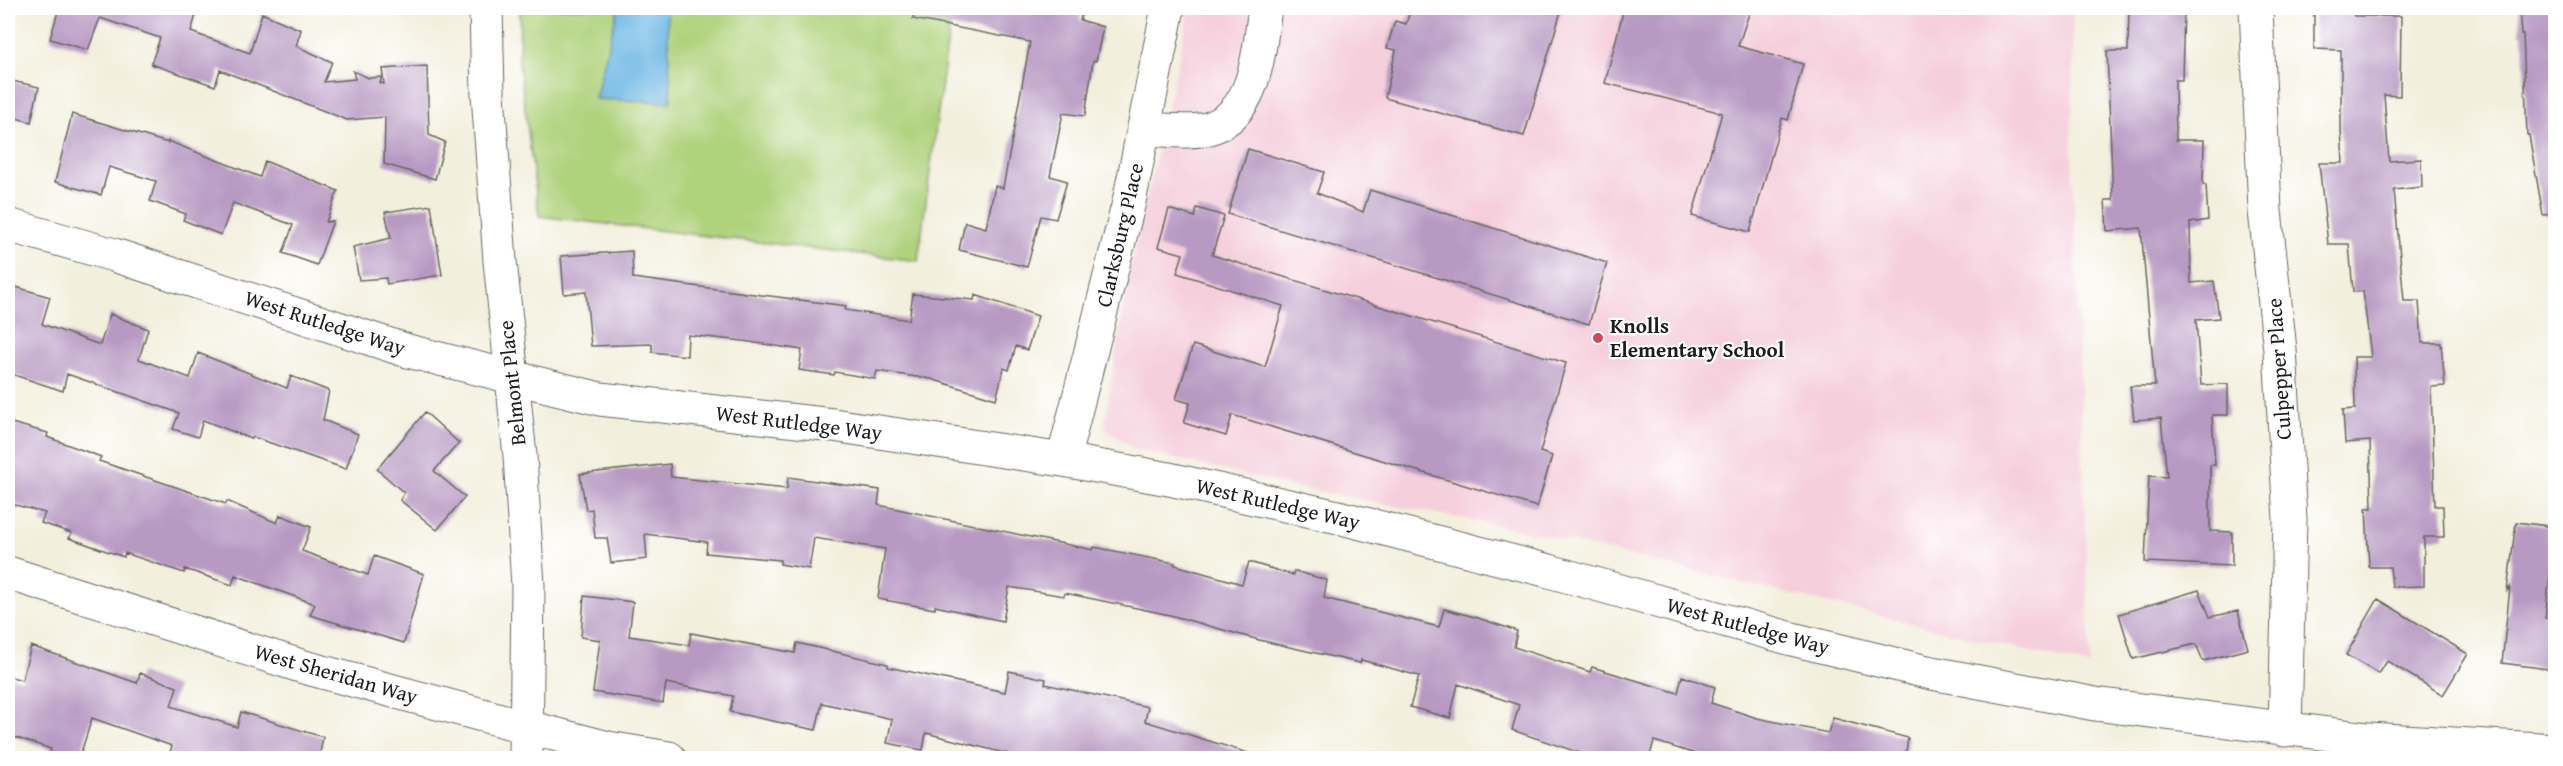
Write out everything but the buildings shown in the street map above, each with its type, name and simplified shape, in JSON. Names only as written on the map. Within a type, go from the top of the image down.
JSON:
[{"type":"street","name":"Belmont Place","points":[[486,8],[488,94],[500,261],[520,456],[528,586],[527,743]]},
{"type":"street","name":"Clarksburg Place","points":[[1064,460],[1130,202],[1168,8]]},
{"type":"street","points":[[1144,129],[1210,128],[1233,114],[1252,80],[1258,57],[1264,8]]},
{"type":"street","name":"Culpepper Place","points":[[2256,8],[2265,211],[2280,350],[2290,519],[2285,730]]},
{"type":"street","name":"West Rutledge Way","points":[[8,225],[114,255],[408,351],[600,399],[833,425],[1064,460],[1169,479],[1338,517],[1549,571],[1792,639],[1927,672],[2094,704],[2367,739],[2556,750]]},
{"type":"street","name":"West Sheridan Way","points":[[8,573],[304,667],[527,743],[608,748],[669,759]]},
{"type":"shaded area","name":"Knolls Elementary School","points":[[1188,8],[2073,8],[2072,146],[2090,666],[1521,530],[1287,485],[1135,449],[1104,428],[1127,282],[1185,31]]},
{"type":"green space","points":[[520,8],[952,8],[918,261],[539,216],[519,63]]},
{"type":"water","points":[[618,8],[667,8],[671,102],[595,99]]},
{"type":"place","name":"Knolls Elementary School","points":[[1598,338]]}]
